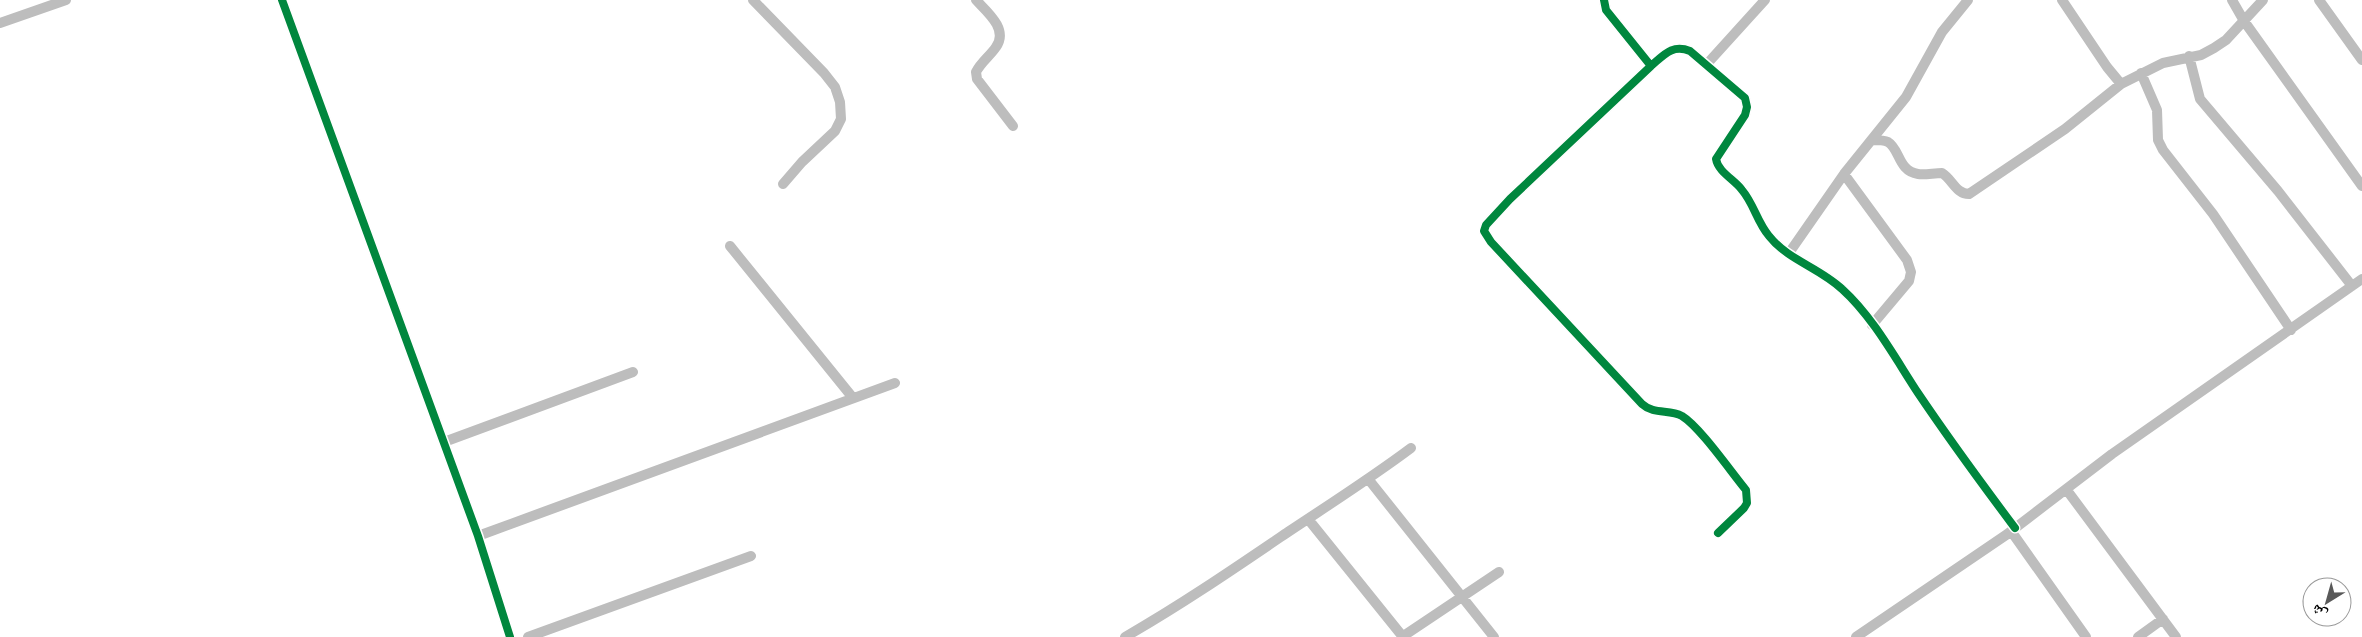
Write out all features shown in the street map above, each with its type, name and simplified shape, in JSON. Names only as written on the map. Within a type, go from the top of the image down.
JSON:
[{"type":"street","points":[[0,23],[66,0]]},
{"type":"street","points":[[282,0],[478,536],[510,637]]},
{"type":"street","points":[[753,0],[824,72],[834,87],[840,102],[841,119],[835,131],[802,162],[783,184]]},
{"type":"street","points":[[976,0],[996,21],[1000,34],[997,46],[976,72],[977,79],[1013,126]]},
{"type":"street","points":[[1604,0],[1606,10],[1651,66]]},
{"type":"street","points":[[1706,65],[1765,0]]},
{"type":"street","points":[[1789,254],[1844,174],[1906,97],[1942,32],[1968,0]]},
{"type":"street","points":[[2062,0],[2107,67],[2121,84]]},
{"type":"street","points":[[2232,0],[2244,21],[2362,186]]},
{"type":"street","points":[[1872,140],[1887,142],[1892,146],[1900,162],[1908,170],[1917,174],[1942,173],[1958,190],[1964,194],[1969,194],[2066,129],[2121,84],[2163,63],[2201,54],[2214,48],[2244,21],[2263,0]]},
{"type":"street","points":[[2319,0],[2362,60]]},
{"type":"street","points":[[1718,534],[1744,508],[1747,503],[1746,490],[1691,423],[1674,413],[1652,411],[1642,404],[1491,242],[1484,231],[1486,226],[1510,199],[1672,48],[1690,51],[1745,98],[1747,106],[1745,114],[1716,159],[1716,162],[1743,190],[1768,236],[1789,254],[1841,287],[1872,325],[2086,637]]},
{"type":"street","points":[[2189,56],[2200,99],[2278,192],[2352,286]]},
{"type":"street","points":[[2141,73],[2157,110],[2158,140],[2163,150],[2213,214],[2291,330]]},
{"type":"street","points":[[1844,174],[1908,260],[1911,272],[1909,281],[1872,325]]},
{"type":"street","points":[[730,246],[853,398]]},
{"type":"street","points":[[1856,637],[2013,530],[2112,454],[2362,279]]},
{"type":"street","points":[[444,442],[633,372]]},
{"type":"street","points":[[478,536],[895,383]]},
{"type":"street","points":[[1125,637],[1157,619],[1369,480],[1411,448]]},
{"type":"street","points":[[1369,480],[1494,637]]},
{"type":"street","points":[[2066,489],[2176,637]]},
{"type":"street","points":[[1308,519],[1403,637],[1499,572]]},
{"type":"street","points":[[528,637],[751,556]]},
{"type":"street","points":[[2138,637],[2163,619]]},
{"type":"cycle path","points":[[282,0],[478,536],[510,637]]},
{"type":"cycle path","points":[[1604,0],[1606,10],[1651,66],[1673,50],[1684,49],[1690,51],[1745,98],[1747,107],[1745,115],[1716,159],[1717,164],[1746,195],[1769,236],[1785,251],[1824,275],[1842,289],[1864,312],[1918,393],[2015,528]]},
{"type":"cycle path","points":[[1651,66],[1510,199],[1486,225],[1484,231],[1491,242],[1642,404],[1651,410],[1682,416],[1706,440],[1746,490],[1747,503],[1744,508],[1718,533]]}]
